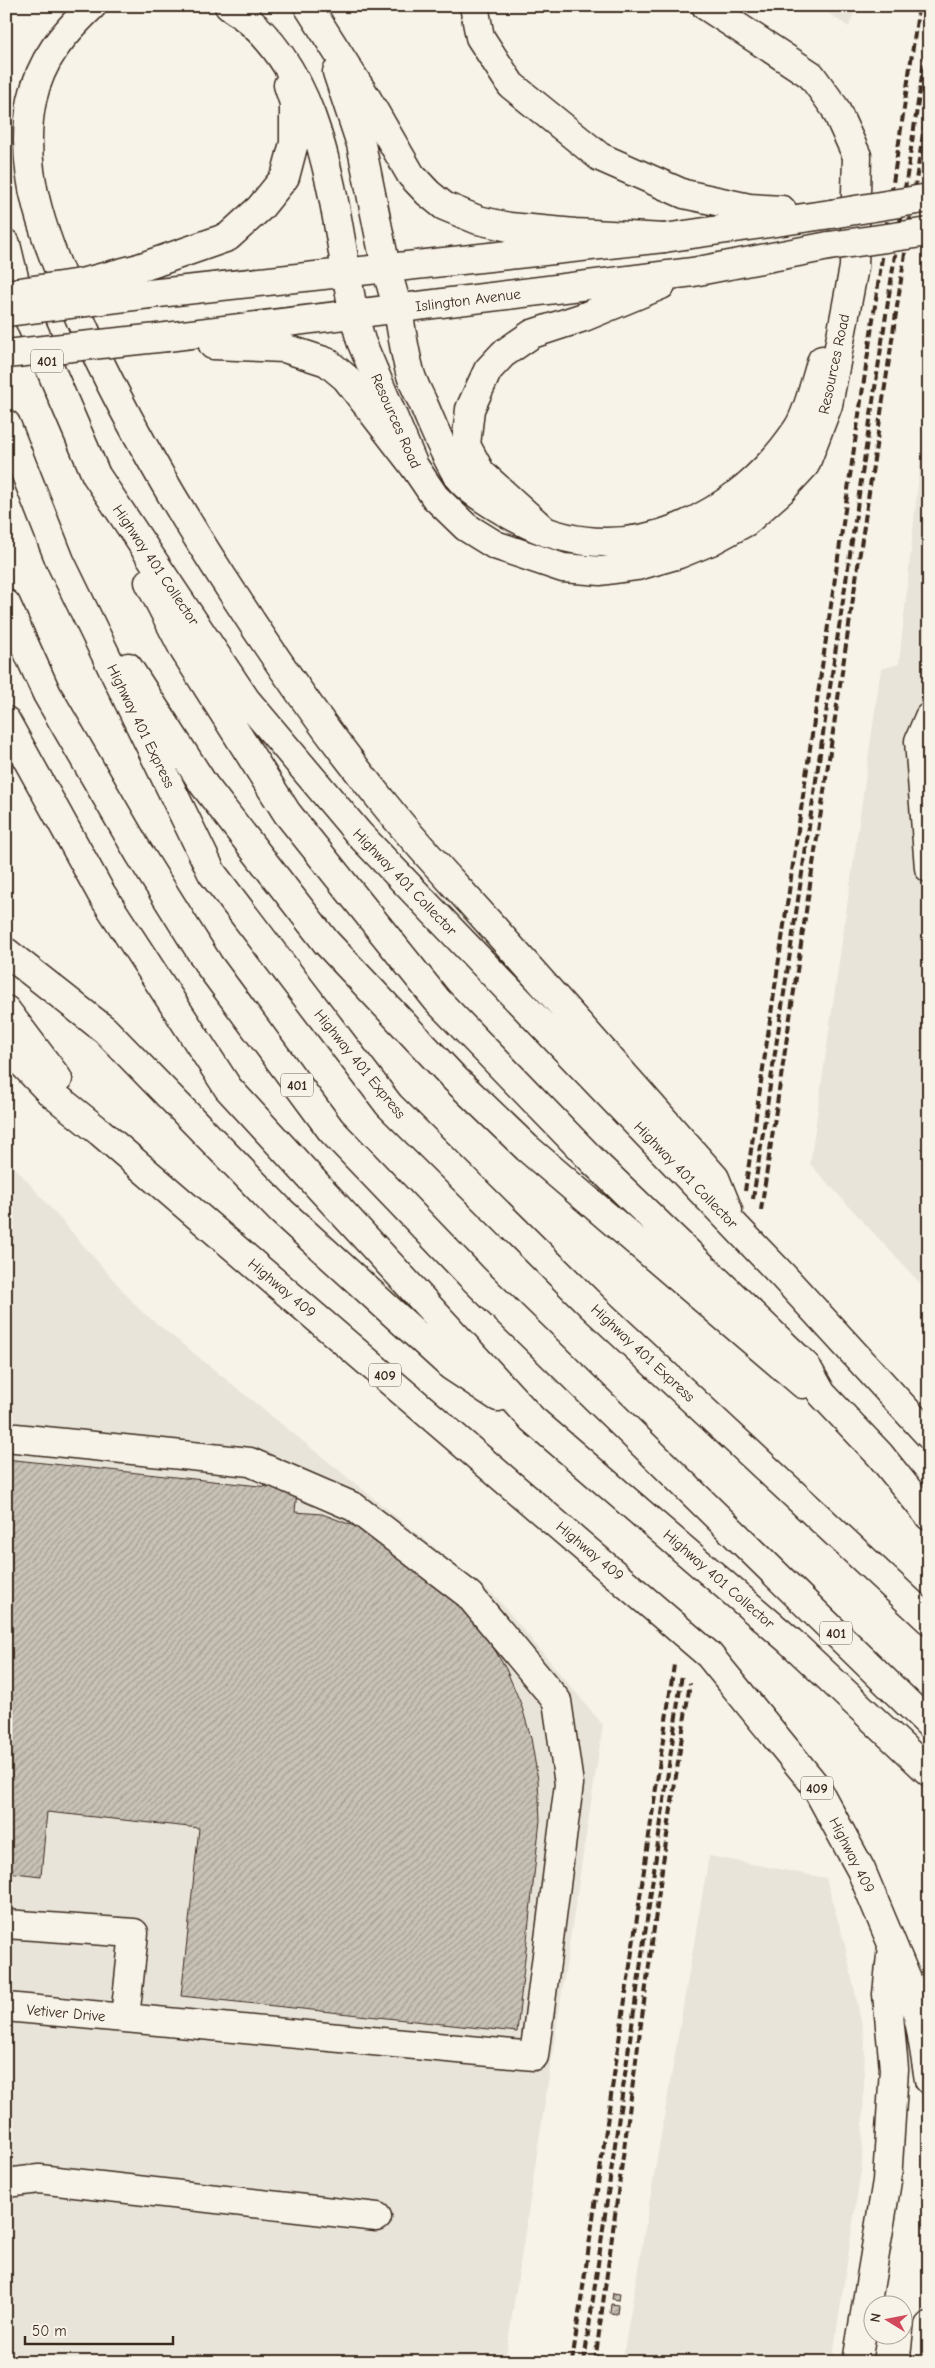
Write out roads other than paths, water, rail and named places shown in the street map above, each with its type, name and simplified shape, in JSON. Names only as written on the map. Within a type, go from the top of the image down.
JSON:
[{"type":"main road","points":[[92,6],[66,30],[45,62],[32,101],[29,147],[34,196],[47,244],[90,342],[142,446],[210,559],[282,668],[378,794],[715,1178],[734,1225]]},
{"type":"main road","name":"Resources Road","points":[[229,6],[250,19],[276,51],[297,82],[316,125],[332,191],[354,315],[361,341],[414,466],[435,497],[466,527],[495,545],[563,568],[601,571],[637,566],[679,554],[711,541],[746,522],[781,491],[805,465],[828,405],[854,266],[857,156],[835,108],[811,75],[706,6]]},
{"type":"main road","points":[[474,6],[480,37],[511,85],[600,157],[684,194],[749,208],[831,214]]},
{"type":"main road","points":[[311,10],[366,97],[411,175],[444,206],[478,220],[508,227],[664,238]]},
{"type":"main road","name":"Resources Road","points":[[311,10],[352,114],[361,144],[386,268],[398,309],[409,370],[443,448],[460,479],[515,518],[546,532],[576,541],[607,542],[639,539],[666,533],[695,521],[723,506],[770,465],[800,426],[854,266]]},
{"type":"main road","points":[[6,294],[81,283],[139,268],[228,237],[260,208],[285,177],[294,143],[294,103],[276,51]]},
{"type":"main road","points":[[6,312],[149,294],[664,238],[929,198]]},
{"type":"main road","name":"Islington Avenue","points":[[6,354],[167,338],[693,272],[829,246],[929,232]]},
{"type":"main road","name":"Highway 401 Collector","points":[[6,244],[18,294],[96,475],[246,700],[358,834],[734,1225],[929,1435]]},
{"type":"main road","points":[[546,532],[481,473],[466,445],[470,409],[488,370],[503,354],[532,334],[584,317],[693,272]]},
{"type":"main road","points":[[167,338],[204,345],[284,348],[327,362],[346,378],[414,466]]},
{"type":"main road","name":"Highway 401 Express","points":[[6,424],[60,561],[212,873],[389,1105],[594,1307],[929,1620]]},
{"type":"main road","points":[[96,475],[184,650],[288,812],[437,1000],[594,1162],[806,1366],[822,1394],[880,1455],[929,1516]]},
{"type":"main road","points":[[60,561],[204,785],[326,942],[455,1079],[527,1148],[796,1380],[822,1394]]},
{"type":"main road","name":"401","points":[[6,604],[47,694],[139,853],[209,965],[331,1130],[473,1278],[929,1724]]},
{"type":"main road","points":[[929,716],[919,740],[929,868]]},
{"type":"main road","name":"Highway 401 Collector","points":[[6,721],[101,893],[228,1088],[532,1419],[790,1641],[929,1772]]},
{"type":"main road","points":[[14,958],[105,1030],[281,1211],[451,1366],[532,1419]]},
{"type":"main road","points":[[6,1010],[100,1132]]},
{"type":"main road","points":[[6,1046],[50,1092],[100,1132]]},
{"type":"main road","name":"Highway 409","points":[[100,1132],[709,1655],[816,1785],[861,1870],[913,1994],[929,2080]]},
{"type":"main road","name":"Vetiver Drive","points":[[6,1437],[250,1462],[354,1507],[469,1595],[557,1701],[569,1784],[534,2056],[6,2007]]},
{"type":"main road","points":[[6,1924],[134,1933],[126,2018]]},
{"type":"main road","points":[[857,2362],[887,2180],[894,2069],[887,1994],[892,1942]]},
{"type":"main road","points":[[6,2183],[39,2179],[378,2217]]},
{"type":"main road","points":[[925,2362],[929,2326]]},
{"type":"railway","points":[[745,1191],[919,6]]},
{"type":"railway","points":[[753,1199],[929,29]]},
{"type":"railway","points":[[761,1210],[929,94]]},
{"type":"railway","points":[[572,2362],[674,1665]]},
{"type":"railway","points":[[584,2362],[682,1674]]},
{"type":"railway","points":[[595,2362],[663,1862],[690,1683]]}]
